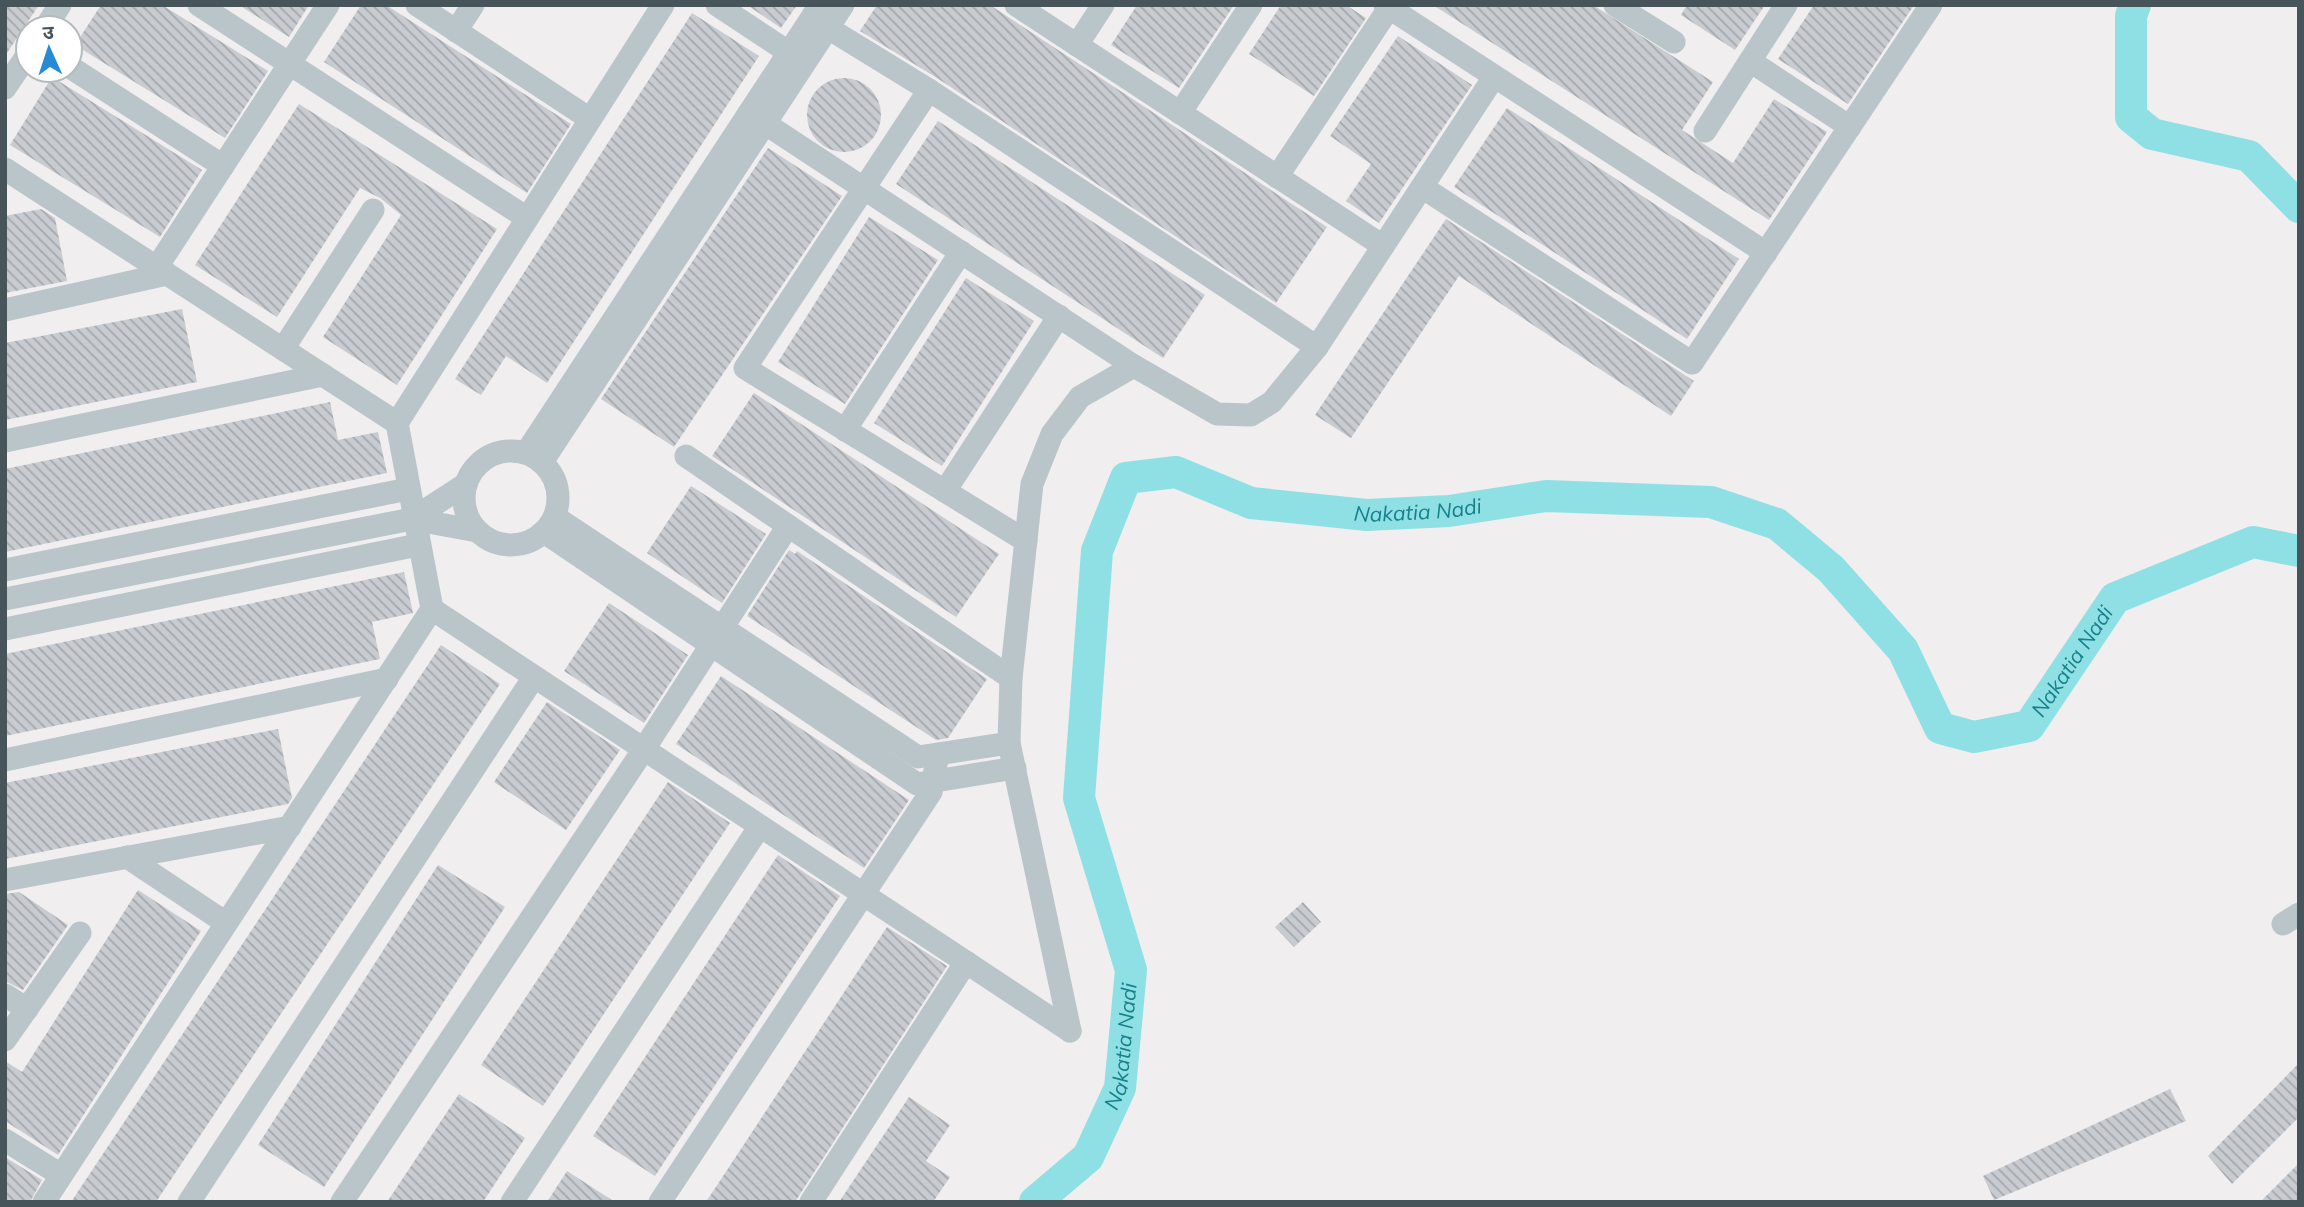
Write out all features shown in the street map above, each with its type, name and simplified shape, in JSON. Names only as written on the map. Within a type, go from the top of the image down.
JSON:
[{"type":"street","points":[[199,5],[527,218]]},
{"type":"street","points":[[5,310],[162,271],[223,166],[328,5]]},
{"type":"street","points":[[417,5],[590,119]]},
{"type":"street","points":[[456,31],[473,5]]},
{"type":"street","points":[[663,5],[397,423],[412,519],[432,609],[1070,1031],[1009,743],[1011,678],[1032,484],[1052,434],[1080,397],[1134,366]]},
{"type":"street","points":[[717,5],[797,58]]},
{"type":"street","points":[[534,458],[797,58],[820,5]]},
{"type":"street","points":[[797,58],[828,28],[843,5]]},
{"type":"street","points":[[1016,5],[1383,246]]},
{"type":"street","points":[[1077,45],[1103,5]]},
{"type":"street","points":[[1180,113],[1251,5]]},
{"type":"street","points":[[1615,5],[1644,13],[1674,42]]},
{"type":"street","points":[[1704,131],[1786,5]]},
{"type":"street","points":[[1422,187],[1692,363],[1931,5]]},
{"type":"street","points":[[1277,177],[1389,6],[1766,253]]},
{"type":"street","points":[[828,28],[929,90],[1317,347]]},
{"type":"street","points":[[1750,61],[1850,127]]},
{"type":"street","points":[[84,76],[223,166]]},
{"type":"street","points":[[757,118],[1134,366],[1217,414],[1251,415],[1272,402],[1317,347],[1494,77]]},
{"type":"street","points":[[929,90],[745,368],[1026,541]]},
{"type":"street","points":[[5,169],[397,423]]},
{"type":"street","points":[[283,349],[373,210]]},
{"type":"street","points":[[845,430],[961,252]]},
{"type":"street","points":[[945,491],[1059,316]]},
{"type":"street","points":[[5,441],[323,375]]},
{"type":"street","points":[[5,599],[412,519],[477,531],[492,541],[510,545],[529,542],[550,524],[559,498],[555,480],[534,458],[512,450],[493,454],[478,464],[466,484],[463,497],[467,515],[477,531]]},
{"type":"street","points":[[686,456],[1011,678]]},
{"type":"street","points":[[412,519],[466,484]]},
{"type":"street","points":[[5,569],[408,489]]},
{"type":"street","points":[[550,524],[717,636],[917,783],[1015,768]]},
{"type":"street","points":[[342,1202],[644,750],[788,526]]},
{"type":"street","points":[[5,629],[418,545]]},
{"type":"street","points":[[44,1202],[432,609]]},
{"type":"street","points":[[717,636],[918,757],[1009,743]]},
{"type":"street","points":[[189,1202],[534,677]]},
{"type":"street","points":[[5,760],[387,678]]},
{"type":"street","points":[[660,1202],[931,792],[938,754]]},
{"type":"street","points":[[512,1202],[761,826]]},
{"type":"street","points":[[5,880],[290,827]]},
{"type":"street","points":[[127,857],[226,923]]},
{"type":"street","points":[[5,1040],[80,933]]},
{"type":"street","points":[[811,1202],[966,962]]},
{"type":"street","points":[[5,995],[27,1009]]},
{"type":"street","points":[[5,1140],[61,1175]]},
{"type":"building","points":[[5,5],[39,5],[33,14],[14,14],[14,42],[5,56]]},
{"type":"building","points":[[101,5],[162,5],[268,71],[225,138],[84,51],[84,31]]},
{"type":"building","points":[[239,5],[309,5],[289,37]]},
{"type":"building","points":[[361,5],[386,5],[571,124],[527,193],[324,62]]},
{"type":"building","points":[[747,5],[797,5],[781,28]]},
{"type":"building","points":[[877,5],[990,5],[1327,227],[1276,303],[937,78],[860,31]]},
{"type":"building","points":[[1137,5],[1234,5],[1179,88],[1111,45]]},
{"type":"building","points":[[1281,5],[1346,5],[1366,18],[1314,96],[1249,54]]},
{"type":"building","points":[[1433,5],[1593,5],[1713,82],[1682,130],[1733,163],[1774,99],[1827,132],[1769,220]]},
{"type":"building","points":[[1687,5],[1765,5],[1735,50],[1681,15]]},
{"type":"building","points":[[1814,5],[1914,5],[1848,104],[1778,59]]},
{"type":"building","points":[[692,13],[759,56],[547,383],[506,356],[481,395],[455,379]]},
{"type":"building","points":[[1398,36],[1472,85],[1379,223],[1346,201],[1371,164],[1330,136]]},
{"type":"building","points":[[844,78],[858,81],[870,89],[878,101],[881,115],[878,129],[870,141],[858,149],[844,152],[830,149],[818,141],[810,129],[807,115],[810,101],[818,89],[830,81]]},
{"type":"building","points":[[48,84],[63,84],[202,170],[160,237],[10,145]]},
{"type":"building","points":[[299,104],[497,229],[397,385],[323,337],[401,215],[380,198],[360,188],[277,317],[195,265]]},
{"type":"building","points":[[1507,108],[1739,259],[1687,339],[1454,187]]},
{"type":"building","points":[[938,121],[1205,295],[1163,358],[896,184]]},
{"type":"building","points":[[768,148],[842,196],[674,447],[601,399]]},
{"type":"building","points":[[41,209],[55,218],[67,281],[5,293],[5,216]]},
{"type":"building","points":[[869,217],[938,260],[845,404],[778,362]]},
{"type":"building","points":[[1446,219],[1694,381],[1671,416],[1459,276],[1351,438],[1315,415]]},
{"type":"building","points":[[966,278],[1034,321],[942,466],[874,423]]},
{"type":"building","points":[[182,309],[197,382],[5,420],[5,343]]},
{"type":"building","points":[[754,393],[999,554],[956,617],[712,456]]},
{"type":"building","points":[[330,402],[338,440],[378,432],[387,473],[5,552],[5,469]]},
{"type":"building","points":[[691,486],[766,534],[722,603],[647,553]]},
{"type":"building","points":[[789,550],[795,554],[797,551],[987,679],[948,738],[936,740],[747,616]]},
{"type":"building","points":[[404,572],[413,613],[372,622],[380,659],[5,736],[5,654]]},
{"type":"building","points":[[609,603],[688,655],[644,723],[564,671]]},
{"type":"building","points":[[441,645],[500,684],[156,1202],[71,1202]]},
{"type":"building","points":[[721,676],[909,800],[864,868],[676,744]]},
{"type":"building","points":[[547,702],[620,750],[566,830],[494,782]]},
{"type":"building","points":[[278,729],[292,798],[288,804],[5,859],[5,783]]},
{"type":"building","points":[[668,782],[730,823],[543,1106],[481,1065]]},
{"type":"building","points":[[778,855],[840,896],[655,1176],[593,1136]]},
{"type":"building","points":[[438,865],[505,907],[324,1187],[258,1145]]},
{"type":"building","points":[[138,890],[201,931],[58,1155],[5,1121],[5,1061],[22,1072]]},
{"type":"building","points":[[19,892],[68,925],[23,990],[5,981],[5,894]]},
{"type":"building","points":[[1303,902],[1321,922],[1294,947],[1275,927]]},
{"type":"building","points":[[887,927],[947,966],[795,1202],[706,1202]]},
{"type":"building","points":[[2299,1063],[2299,1117],[2232,1184],[2208,1156]]},
{"type":"building","points":[[2170,1089],[2186,1121],[1994,1200],[1983,1176]]},
{"type":"building","points":[[459,1094],[525,1138],[483,1202],[387,1202]]},
{"type":"building","points":[[909,1097],[950,1125],[926,1161],[950,1177],[933,1202],[839,1202]]},
{"type":"building","points":[[5,1157],[42,1180],[30,1202],[5,1202]]},
{"type":"building","points":[[2299,1163],[2299,1202],[2260,1202]]},
{"type":"building","points":[[567,1171],[615,1202],[547,1202]]},
{"type":"waterway","name":"Nakatia Nadi","points":[[2135,5],[2131,16],[2131,117],[2152,134],[2249,156],[2299,207]]},
{"type":"waterway","name":"Nakatia Nadi","points":[[1035,1202],[1088,1157],[1120,1088],[1131,970],[1079,798],[1097,551],[1126,478],[1176,472],[1251,503],[1367,515],[1449,511],[1546,496],[1711,502],[1777,524],[1831,569],[1903,650],[1940,728],[1974,737],[2029,726],[2115,598],[2253,542],[2299,551]]}]
